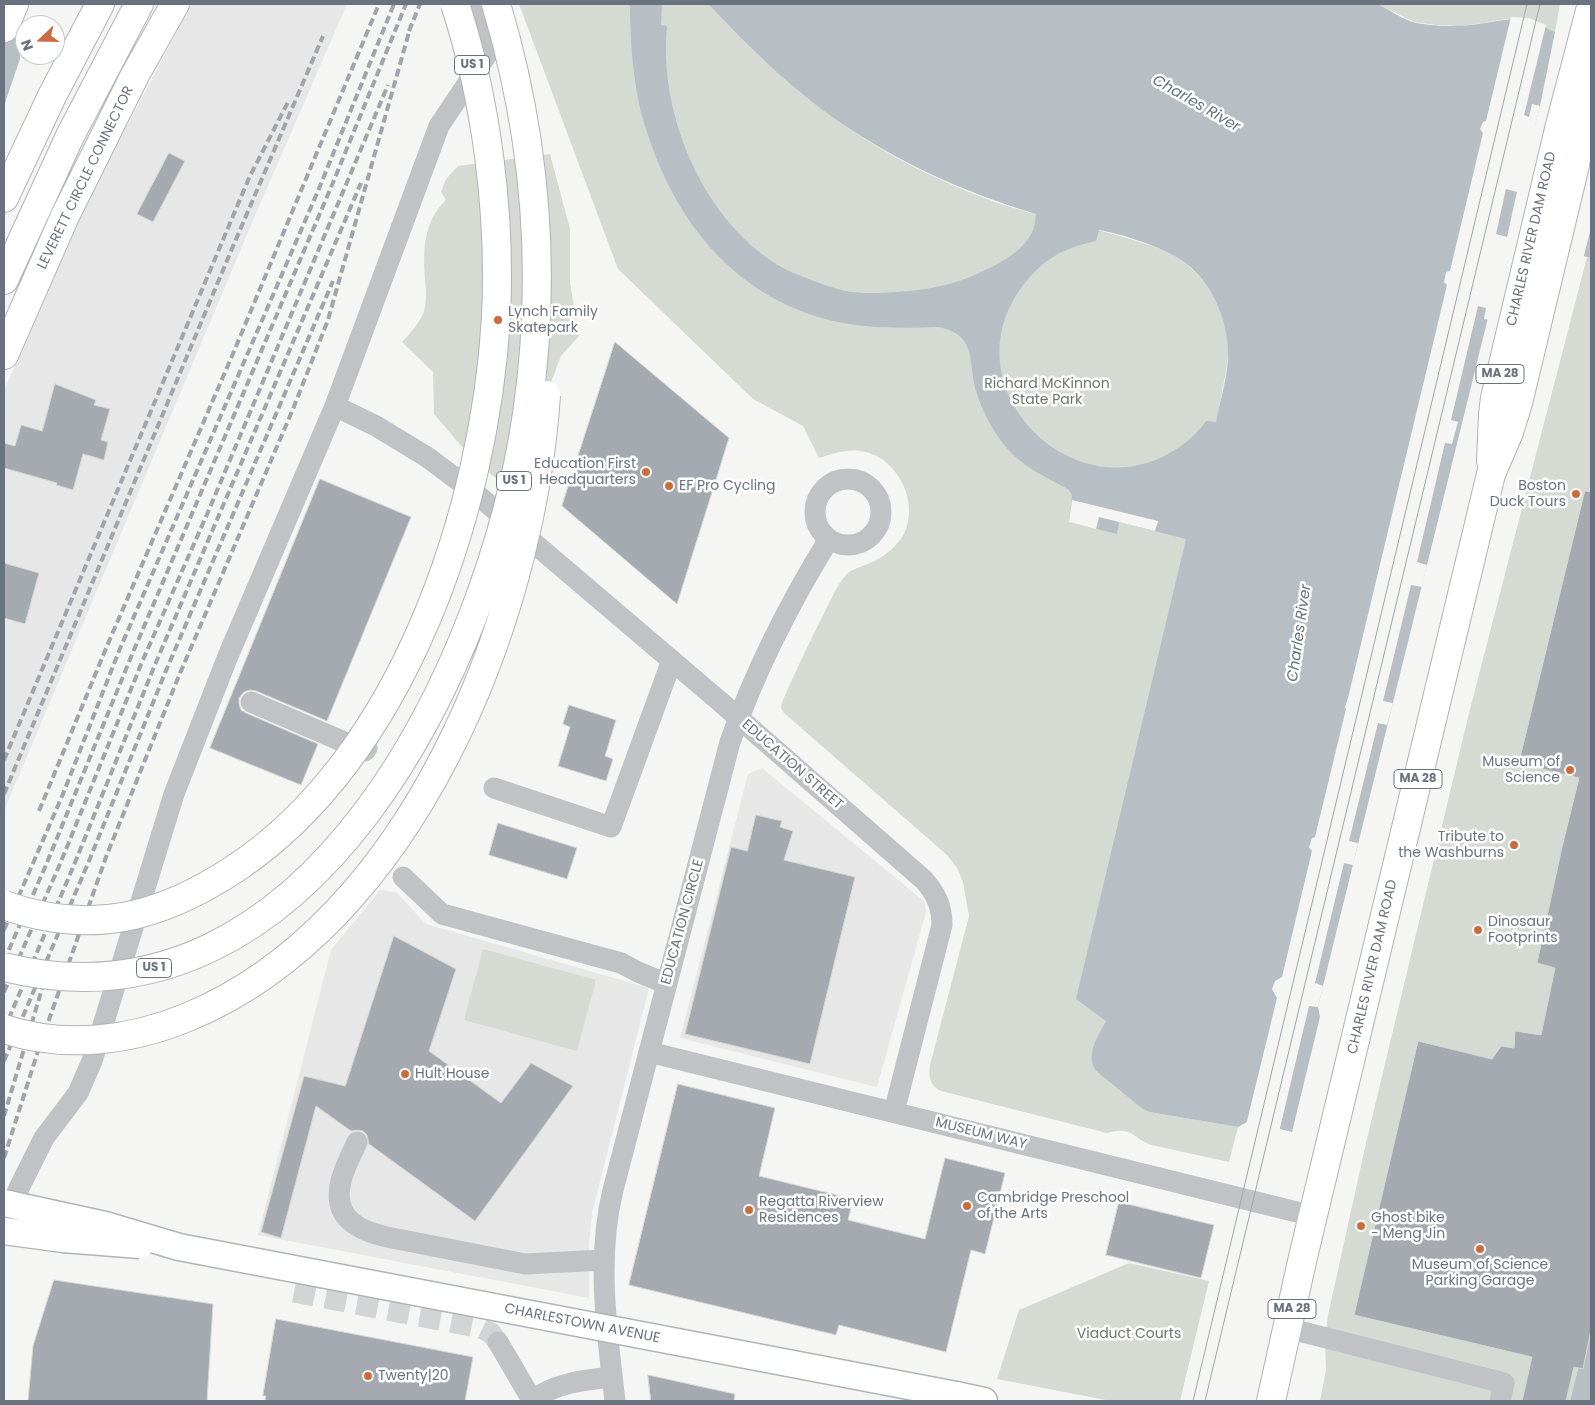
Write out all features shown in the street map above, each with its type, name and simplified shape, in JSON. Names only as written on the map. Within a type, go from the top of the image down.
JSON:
[{"type":"highway","points":[[4,198],[52,96],[100,4]]},
{"type":"highway","points":[[4,280],[70,136],[139,4]]},
{"type":"highway","name":"LEVERETT CIRCLE CONNECTOR","points":[[4,355],[65,216],[135,75],[175,4]]},
{"type":"highway","points":[[437,4],[447,36],[485,127]]},
{"type":"highway","name":"US 1","points":[[4,905],[32,914],[67,920],[100,920],[137,914],[172,903],[226,875],[263,848],[302,812],[339,770],[371,725],[398,679],[422,629],[442,578],[465,507],[480,442],[488,395],[496,317],[493,205],[485,127],[470,55],[455,4]]},
{"type":"highway","name":"US 1","points":[[4,968],[40,975],[75,977],[105,977],[138,972],[198,954],[222,942],[259,919],[286,898],[315,871],[342,843],[375,803],[398,768],[438,697],[464,636],[494,555],[513,489],[527,414],[537,301],[536,226],[529,152],[515,78],[496,4]]},
{"type":"highway","points":[[1573,4],[1581,41]]},
{"type":"highway","name":"CHARLES RIVER DAM ROAD","points":[[1562,168],[1581,41],[1591,6]]},
{"type":"highway","name":"CHARLES RIVER DAM ROAD","points":[[1271,1401],[1313,1216],[1491,474],[1495,398],[1535,278],[1562,168],[1591,79]]},
{"type":"highway","points":[[4,1029],[18,1034],[71,1041],[96,1041],[125,1037],[181,1020],[235,995],[290,957],[338,912],[389,850],[430,784],[472,699],[504,612],[527,530],[542,442],[546,396],[547,349],[545,269],[540,216],[529,152]]},
{"type":"main road","name":"CHARLESTOWN AVENUE","points":[[4,1203],[105,1224],[179,1247],[984,1401]]},
{"type":"main road","name":"CHARLESTOWN AVENUE","points":[[4,1231],[102,1243],[179,1247]]},
{"type":"street","points":[[4,1240],[18,1190],[44,1138],[78,1093],[92,1060],[174,794],[228,656],[335,406],[439,126],[492,47],[476,10],[476,4]]},
{"type":"street","name":"EDUCATION STREET","points":[[335,406],[376,426],[427,457],[474,492],[672,660],[924,880],[935,894],[939,903],[942,911],[942,925],[894,1112]]},
{"type":"street","points":[[251,702],[365,751],[474,492]]},
{"type":"street","name":"EDUCATION CIRCLE","points":[[615,1401],[606,1324],[604,1260],[610,1202],[727,754],[758,670],[785,615],[829,539]]},
{"type":"street","points":[[494,788],[611,827],[672,660]]},
{"type":"street","points":[[403,877],[442,914],[622,963],[667,984]]},
{"type":"street","name":"MUSEUM WAY","points":[[649,1052],[1313,1216]]},
{"type":"street","points":[[357,1142],[341,1181],[339,1194],[348,1220],[364,1231],[525,1264],[540,1265],[604,1260]]},
{"type":"street","points":[[1287,1328],[1504,1383],[1500,1401]]},
{"type":"street","points":[[498,1342],[532,1401],[544,1392],[565,1384],[612,1377]]},
{"type":"shaded area","points":[[192,4],[347,4],[254,218],[4,811],[4,391],[82,210]]},
{"type":"shaded area","points":[[762,768],[925,902],[926,912],[877,1087],[680,1038],[748,774]]},
{"type":"shaded area","points":[[380,890],[396,892],[426,924],[649,988],[592,1213],[589,1245],[589,1298],[258,1235],[331,950]]},
{"type":"green space","name":"Richard McKinnon State Park","points":[[519,4],[708,4],[755,51],[804,95],[858,134],[895,157],[954,186],[995,202],[1113,234],[1166,251],[1179,258],[1194,271],[1210,291],[1222,315],[1228,340],[1226,369],[1106,1021],[1097,1039],[1092,1059],[1096,1071],[1149,1112],[1238,1127],[1229,1162],[1151,1145],[1127,1132],[1115,1131],[1107,1133],[940,1091],[931,1082],[930,1065],[969,916],[963,882],[957,868],[947,855],[784,713],[781,708],[804,655],[842,580],[853,570],[885,554],[904,535],[909,516],[909,503],[906,491],[893,469],[883,460],[872,454],[850,451],[819,458],[803,426],[753,399],[618,269]]},
{"type":"green space","points":[[1378,4],[1560,4],[1555,32],[1529,21],[1506,19],[1459,26],[1414,22]]},
{"type":"green space","name":"Lynch Family Skatepark","points":[[550,154],[570,229],[570,283],[579,336],[561,356],[510,489],[474,461],[434,414],[433,372],[402,342],[421,318],[424,310],[426,297],[424,258],[426,237],[433,218],[446,200],[441,192],[446,179],[458,166]]},
{"type":"green space","points":[[1587,257],[1591,258],[1591,1317],[1570,1401],[1320,1401],[1326,1370],[1325,1338],[1328,1315],[1366,1143],[1469,713]]},
{"type":"green space","points":[[483,949],[596,980],[577,1051],[464,1020]]},
{"type":"green space","name":"Viaduct Courts","points":[[1129,1263],[1209,1281],[1180,1401],[1111,1401],[997,1379],[1019,1310]]},
{"type":"water","points":[[4,4],[28,4],[23,15],[15,15],[15,65],[18,65],[4,106]]},
{"type":"water","name":"Charles River","points":[[630,4],[662,4],[661,25],[667,26],[666,60],[670,95],[679,130],[692,164],[710,196],[731,225],[756,250],[785,269],[836,289],[865,293],[898,292],[929,288],[960,281],[979,273],[1009,257],[1022,246],[1033,230],[1036,214],[959,187],[887,152],[864,138],[823,110],[788,82],[755,52],[708,4],[1378,4],[1416,23],[1459,26],[1521,19],[1555,32],[1540,106],[1518,192],[1591,211],[1591,258],[1508,237],[1323,986],[1318,1007],[1320,1017],[1292,1132],[1249,1121],[1238,1127],[1149,1112],[1143,1109],[1096,1071],[1093,1065],[1092,1052],[1096,1039],[1106,1021],[1076,999],[1186,539],[1119,522],[1117,534],[1069,522],[1072,495],[1069,490],[1025,464],[1001,441],[979,400],[966,344],[952,331],[939,327],[873,327],[833,321],[796,309],[764,292],[735,271],[709,246],[688,218],[669,186],[654,152],[642,116],[636,89]],"holes":[[[1099,230],[1143,242],[1166,252],[1194,270],[1216,301],[1227,338],[1227,368],[1216,422],[1206,421],[1190,439],[1170,453],[1132,466],[1095,465],[1061,452],[1032,430],[1011,400],[1000,365],[1002,328],[1019,291],[1027,281],[1053,257],[1062,252],[1096,241]]]},
{"type":"water","points":[[1591,1317],[1591,1401],[1570,1401]]},
{"type":"pier","points":[[1511,17],[1529,18],[1546,25],[1524,115],[1529,117],[1532,104],[1540,106],[1521,190],[1591,209],[1591,228],[1583,259],[1510,240],[1503,271],[1500,271],[1489,320],[1484,319],[1486,308],[1478,306],[1451,420],[1458,422],[1452,444],[1445,443],[1417,562],[1427,565],[1422,587],[1411,585],[1383,701],[1393,703],[1387,725],[1378,723],[1349,841],[1358,843],[1353,865],[1344,863],[1315,983],[1323,986],[1318,1007],[1309,1006],[1279,1132],[1249,1123],[1246,1125],[1277,998],[1272,989],[1275,981],[1282,977],[1312,851],[1309,847],[1312,838],[1315,837],[1447,285],[1444,282],[1446,272],[1450,271],[1483,133],[1480,129],[1483,122],[1486,121]],"holes":[[[1506,189],[1517,192],[1507,237],[1496,234]]]},
{"type":"pier","points":[[1072,500],[1158,521],[1155,531],[1099,517],[1096,529],[1069,522]]},
{"type":"building","points":[[169,153],[185,161],[153,222],[137,214]]},
{"type":"building","name":"Education First Headquarters","points":[[615,342],[729,438],[677,604],[562,506]]},
{"type":"building","points":[[55,384],[96,400],[94,405],[110,409],[101,440],[108,442],[104,460],[83,454],[73,490],[56,485],[57,483],[4,468],[4,443],[15,446],[21,425],[42,431]]},
{"type":"building","points":[[320,479],[411,517],[327,721],[256,691],[244,692],[239,698],[241,710],[246,713],[318,744],[301,785],[210,748]]},
{"type":"building","name":"Museum of Science Parking Garage","points":[[1585,491],[1591,492],[1591,1330],[1583,1369],[1574,1367],[1566,1401],[1522,1401],[1532,1357],[1354,1315],[1418,1041],[1492,1059],[1501,1046],[1514,1048],[1515,1031],[1541,1035],[1555,968],[1537,963],[1579,778],[1519,763]]},
{"type":"building","points":[[4,563],[39,573],[25,624],[4,618]]},
{"type":"building","points":[[569,705],[616,720],[605,756],[613,759],[606,781],[558,766],[570,727],[563,724]]},
{"type":"building","points":[[756,815],[782,821],[780,827],[793,831],[784,860],[855,877],[810,1064],[685,1034],[731,847],[747,851]]},
{"type":"building","points":[[498,823],[577,848],[567,879],[489,855]]},
{"type":"building","name":"Hult House","points":[[394,936],[456,969],[429,1051],[501,1103],[531,1063],[573,1086],[475,1221],[369,1144],[367,1135],[363,1131],[351,1131],[316,1106],[281,1238],[261,1232],[304,1076],[345,1086]]},
{"type":"building","name":"Regatta Riverview Residences","points":[[678,1084],[775,1108],[759,1176],[853,1199],[848,1220],[925,1239],[945,1158],[1005,1173],[985,1254],[971,1250],[946,1352],[839,1325],[836,1335],[629,1285]]},
{"type":"building","points":[[1119,1202],[1214,1225],[1201,1278],[1106,1255]]},
{"type":"building","points":[[54,1280],[213,1304],[207,1401],[28,1401],[33,1346]]},
{"type":"building","name":"Twenty|20","points":[[276,1319],[473,1357],[465,1401],[265,1401],[266,1396],[263,1396]]},
{"type":"building","points":[[648,1375],[735,1394],[734,1401],[651,1401]]},
{"type":"tunnel","points":[[294,1292],[481,1328],[491,1333],[498,1342]]},
{"type":"tram line","points":[[1193,1401],[1527,4]]},
{"type":"tram line","points":[[1205,1401],[1540,4]]},
{"type":"railway","points":[[39,811],[379,4]]},
{"type":"railway","points":[[4,930],[63,794],[119,651],[318,191],[394,4]]},
{"type":"railway","points":[[4,961],[332,185],[406,4]]},
{"type":"railway","points":[[409,31],[420,4]]},
{"type":"railway","points":[[4,1158],[38,1051],[106,857],[178,678],[293,409],[328,320],[411,25]]},
{"type":"railway","points":[[4,794],[323,36]]},
{"type":"railway","points":[[4,992],[60,864],[142,662],[208,512],[388,85]]},
{"type":"railway","points":[[4,760],[249,178],[288,102]]},
{"type":"railway","points":[[4,1030],[74,865],[154,667],[361,183]]},
{"type":"railway","points":[[4,1061],[89,861],[165,673],[333,281]]},
{"type":"railway","points":[[4,1116],[44,982]]},
{"type":"place","name":"Lynch Family Skatepark","points":[[498,320]]},
{"type":"place","name":"Education First Headquarters","points":[[646,472]]},
{"type":"place","name":"EF Pro Cycling","points":[[669,486]]},
{"type":"place","name":"Boston Duck Tours","points":[[1576,494]]},
{"type":"place","name":"Museum of Science","points":[[1570,770]]},
{"type":"place","name":"Tribute to the Washburns","points":[[1514,845]]},
{"type":"place","name":"Dinosaur Footprints","points":[[1478,930]]},
{"type":"place","name":"Hult House","points":[[405,1074]]},
{"type":"place","name":"Cambridge Preschool of the Arts","points":[[967,1206]]},
{"type":"place","name":"Regatta Riverview Residences","points":[[749,1210]]},
{"type":"place","name":"Ghost bike - Meng Jin","points":[[1361,1226]]},
{"type":"place","name":"Museum of Science Parking Garage","points":[[1480,1249]]},
{"type":"place","name":"Twenty|20","points":[[368,1376]]}]
